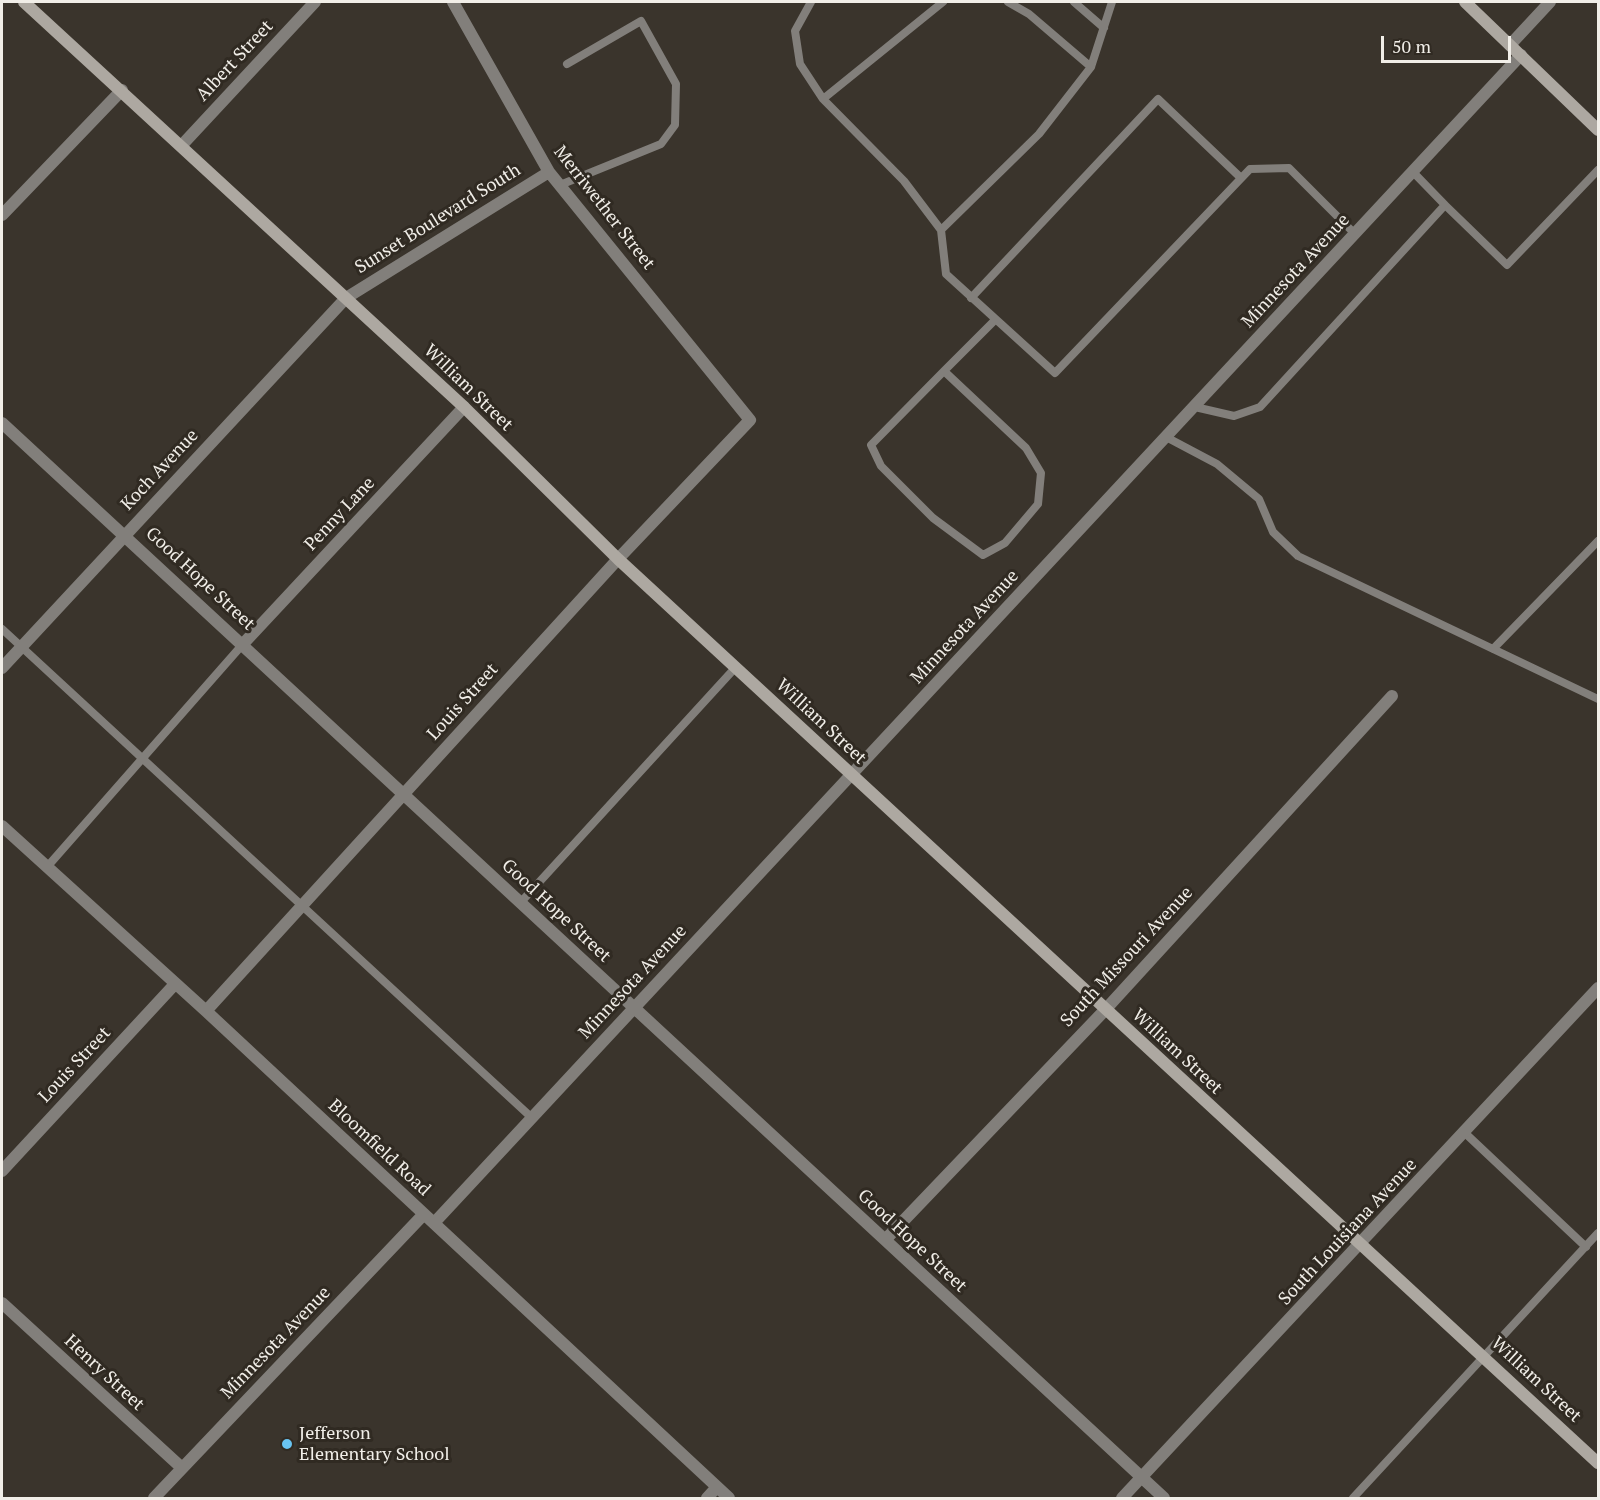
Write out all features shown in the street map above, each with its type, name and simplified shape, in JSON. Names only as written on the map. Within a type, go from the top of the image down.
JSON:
[{"type":"main road","name":"William Street","points":[[24,2],[464,407],[618,559],[735,668],[1104,1010],[1599,1462]]},
{"type":"main road","points":[[1465,2],[1599,130]]},
{"type":"street","name":"Albert Street","points":[[182,146],[315,2]]},
{"type":"street","name":"Merriwether Street","points":[[453,2],[549,172],[750,420]]},
{"type":"street","points":[[1510,45],[1550,2]]},
{"type":"street","name":"Minnesota Avenue","points":[[434,1223],[1521,55]]},
{"type":"street","points":[[2,216],[122,90]]},
{"type":"street","name":"Sunset Boulevard South","points":[[346,298],[549,172]]},
{"type":"street","name":"Koch Avenue","points":[[2,668],[346,298]]},
{"type":"street","name":"Penny Lane","points":[[243,644],[464,407]]},
{"type":"street","name":"Louis Street","points":[[206,1011],[618,559],[750,420]]},
{"type":"street","name":"Good Hope Street","points":[[2,423],[1164,1498]]},
{"type":"street","name":"South Missouri Avenue","points":[[885,1240],[1104,1010],[1392,696]]},
{"type":"street","name":"Bloomfield Road","points":[[2,826],[206,1011],[729,1498]]},
{"type":"street","name":"Louis Street","points":[[2,1171],[175,984]]},
{"type":"street","name":"South Louisiana Avenue","points":[[1122,1498],[1599,988]]},
{"type":"street","name":"Minnesota Avenue","points":[[154,1498],[424,1214]]},
{"type":"street","name":"Henry Street","points":[[2,1303],[182,1468]]},
{"type":"street","points":[[707,1498],[717,1487]]},
{"type":"lane","points":[[823,99],[943,2]]},
{"type":"lane","points":[[1008,2],[1029,14],[1091,67]]},
{"type":"lane","points":[[1074,2],[1104,28]]},
{"type":"lane","points":[[941,230],[1039,134],[1091,67],[1112,2]]},
{"type":"lane","points":[[806,4],[795,31],[800,64],[823,99],[904,181],[941,230],[946,274],[1055,373],[1250,169],[1289,168],[1355,234]]},
{"type":"lane","points":[[560,185],[661,144],[675,125],[676,84],[641,21],[567,64]]},
{"type":"lane","points":[[971,298],[1158,99],[1241,178]]},
{"type":"lane","points":[[1413,172],[1507,265],[1599,170]]},
{"type":"lane","points":[[1195,407],[1234,416],[1260,407],[1445,205]]},
{"type":"lane","points":[[944,371],[1026,448],[1041,473],[1038,504],[1005,543],[983,555],[933,518],[881,466],[871,445],[944,371],[995,320]]},
{"type":"lane","points":[[1166,437],[1217,464],[1259,499],[1273,532],[1298,556],[1599,699]]},
{"type":"lane","points":[[1492,649],[1599,541]]},
{"type":"lane","points":[[2,629],[531,1117]]},
{"type":"lane","points":[[47,867],[243,644]]},
{"type":"lane","points":[[520,902],[735,668]]},
{"type":"lane","points":[[1465,1132],[1586,1246]]},
{"type":"lane","points":[[1353,1498],[1599,1233]]},
{"type":"place","name":"Jefferson Elementary School","points":[[287,1444]]}]
